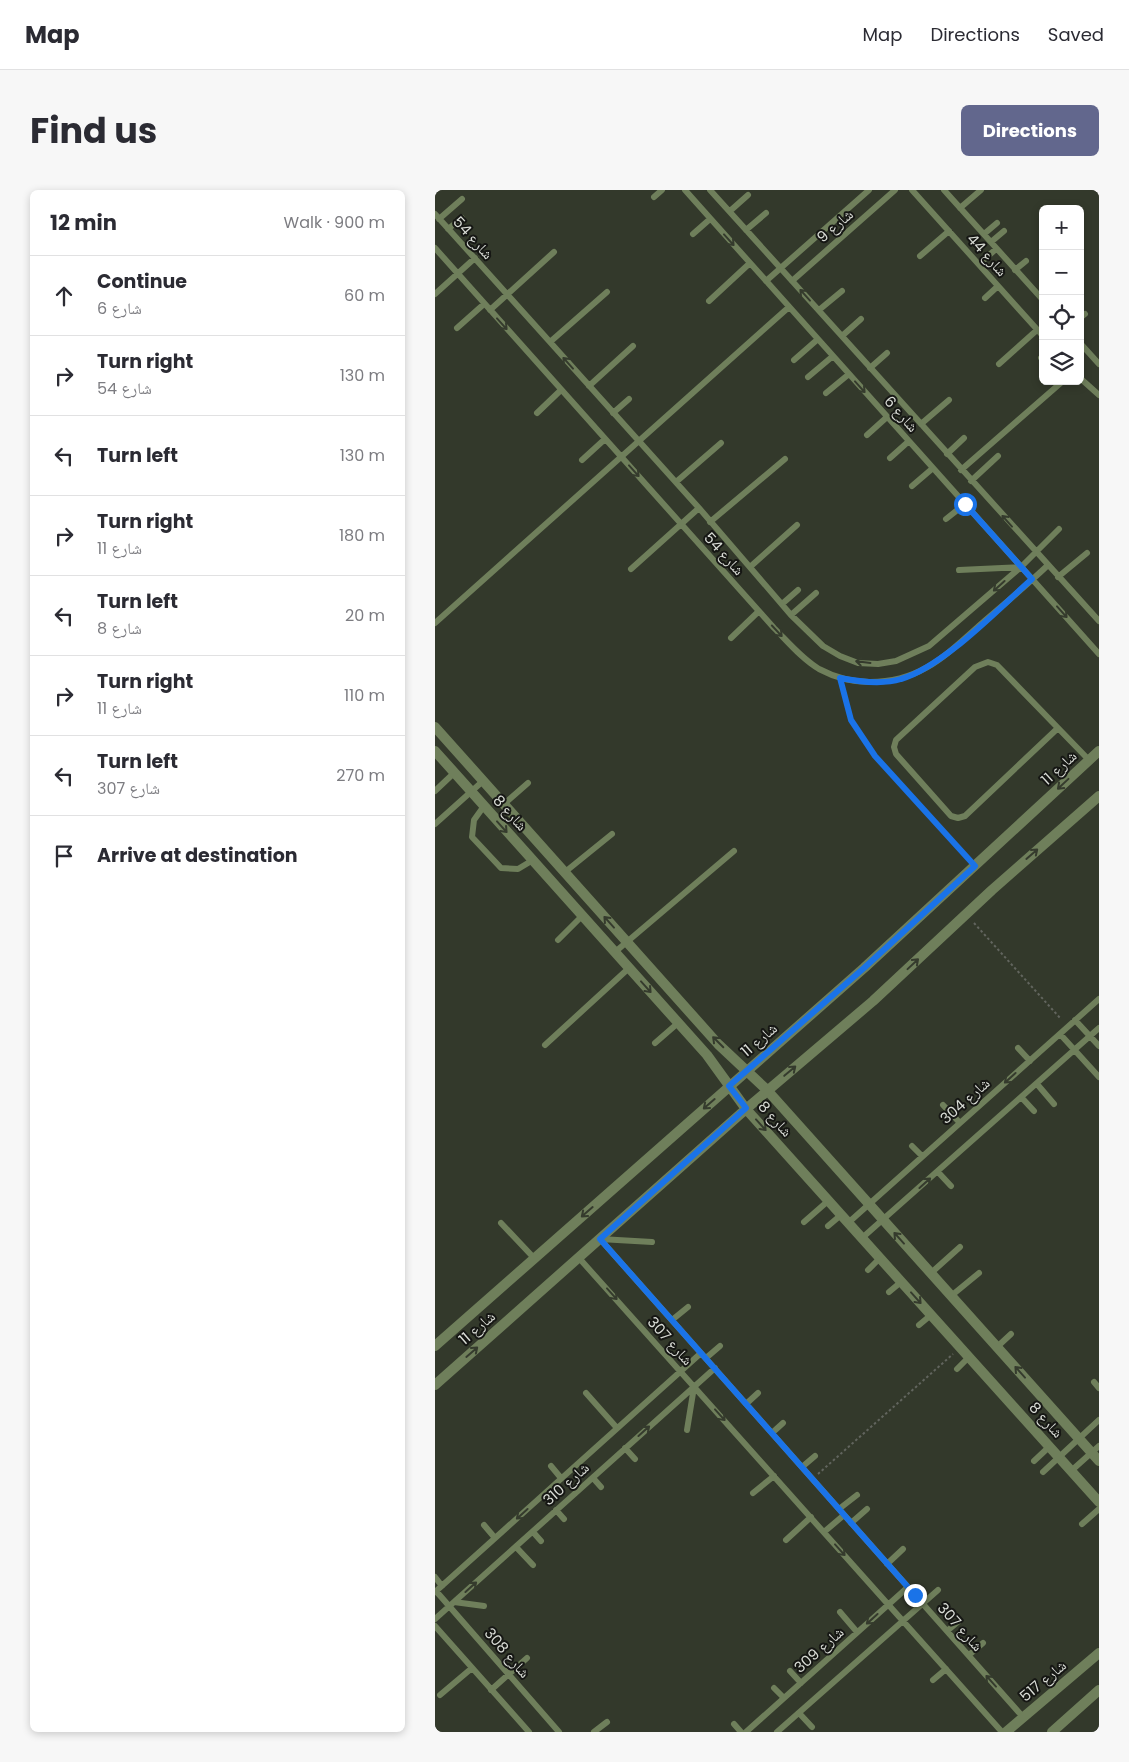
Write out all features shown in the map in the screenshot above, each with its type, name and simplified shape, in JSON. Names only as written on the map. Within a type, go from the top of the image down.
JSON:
[{"type":"street","name":"شارع 8","points":[[435,727],[718,1044],[767,1090],[1079,1438],[1097,1453]]},
{"type":"street","name":"شارع 8","points":[[435,751],[707,1055],[746,1108],[828,1201],[1099,1502]]},
{"type":"street","name":"شارع 11","points":[[435,1346],[864,968],[1099,751]]},
{"type":"street","name":"شارع 11","points":[[435,1385],[746,1108],[873,1001],[966,914],[1099,796]]},
{"type":"street","name":"شارع 517","points":[[1006,1732],[1099,1653]]},
{"type":"street","points":[[1052,1732],[1099,1690]]},
{"type":"lane","points":[[654,198],[662,190]]},
{"type":"lane","name":"شارع 6","points":[[685,190],[1099,654]]},
{"type":"lane","name":"شارع 6","points":[[711,190],[1035,553],[1099,621]]},
{"type":"lane","name":"شارع 9","points":[[766,281],[869,190]]},
{"type":"lane","name":"شارع 9","points":[[792,281],[895,190]]},
{"type":"lane","name":"شارع 44","points":[[912,190],[1037,330]]},
{"type":"lane","name":"شارع 44","points":[[944,190],[1015,270],[1040,295]]},
{"type":"lane","points":[[961,208],[981,190]]},
{"type":"lane","points":[[730,212],[748,195]]},
{"type":"lane","points":[[437,216],[462,199]]},
{"type":"lane","points":[[747,230],[766,214]]},
{"type":"lane","name":"شارع 54","points":[[437,216],[699,508],[791,615],[823,646],[840,656],[858,662],[878,664],[896,661],[929,646],[1021,567],[1059,529]]},
{"type":"lane","points":[[448,229],[462,218]]},
{"type":"lane","points":[[693,234],[711,219]]},
{"type":"lane","points":[[984,234],[997,224]]},
{"type":"lane","points":[[921,256],[949,231]]},
{"type":"lane","points":[[991,242],[1004,231]]},
{"type":"lane","name":"شارع 54","points":[[435,248],[759,611],[804,658],[819,669],[840,678],[860,682],[900,680],[919,673],[937,662],[1047,566]]},
{"type":"lane","points":[[979,264],[996,248]]},
{"type":"lane","points":[[490,310],[554,252]]},
{"type":"lane","points":[[435,294],[475,258]]},
{"type":"lane","points":[[1015,270],[1026,260]]},
{"type":"lane","points":[[709,301],[750,263]]},
{"type":"lane","points":[[985,298],[998,286]]},
{"type":"lane","points":[[819,310],[842,291]]},
{"type":"lane","points":[[550,342],[607,292]]},
{"type":"lane","points":[[457,328],[485,304]]},
{"type":"lane","points":[[435,623],[789,307]]},
{"type":"lane","points":[[842,336],[861,319]]},
{"type":"lane","points":[[999,364],[1037,330]]},
{"type":"lane","points":[[794,360],[817,339]]},
{"type":"lane","points":[[589,386],[633,346]]},
{"type":"lane","points":[[1084,347],[1098,359]]},
{"type":"lane","points":[[870,368],[887,352]]},
{"type":"lane","points":[[808,377],[833,356]]},
{"type":"lane","points":[[826,393],[849,374]]},
{"type":"lane","points":[[1084,382],[1099,395]]},
{"type":"lane","points":[[961,470],[1058,385]]},
{"type":"lane","points":[[537,413],[561,390]]},
{"type":"lane","points":[[613,413],[629,399]]},
{"type":"lane","points":[[921,424],[949,400]]},
{"type":"lane","points":[[867,435],[887,417]]},
{"type":"lane","points":[[947,454],[965,438]]},
{"type":"lane","points":[[582,460],[605,439]]},
{"type":"lane","points":[[890,458],[909,441]]},
{"type":"lane","points":[[675,482],[721,443]]},
{"type":"lane","points":[[971,481],[998,456]]},
{"type":"lane","points":[[711,522],[785,459]]},
{"type":"lane","points":[[912,486],[933,468]]},
{"type":"lane","points":[[946,520],[965,504]]},
{"type":"lane","points":[[631,570],[699,508]]},
{"type":"lane","points":[[750,567],[797,525]]},
{"type":"lane","points":[[1058,577],[1087,553]]},
{"type":"lane","points":[[959,570],[1021,567]]},
{"type":"lane","points":[[782,604],[798,590]]},
{"type":"lane","points":[[791,615],[816,593]]},
{"type":"lane","points":[[731,638],[759,611]]},
{"type":"lane","points":[[1058,728],[965,816],[958,818],[951,816],[896,754],[894,747],[896,740],[975,667],[983,662],[997,665],[1089,760]]},
{"type":"lane","points":[[435,792],[454,773]]},
{"type":"lane","points":[[435,824],[483,781]]},
{"type":"lane","points":[[504,804],[528,783]]},
{"type":"lane","points":[[484,806],[475,820],[472,837],[501,868],[518,869],[533,860]]},
{"type":"lane","points":[[565,872],[612,834]]},
{"type":"lane","points":[[615,952],[735,851]]},
{"type":"lane","points":[[559,940],[583,916]]},
{"type":"lane","points":[[545,1045],[629,968]]},
{"type":"lane","name":"شارع 304","points":[[829,1226],[845,1219],[869,1204],[1099,999]]},
{"type":"lane","points":[[1075,1020],[1099,1046]]},
{"type":"lane","points":[[655,1043],[678,1022]]},
{"type":"lane","points":[[862,1238],[1099,1028]]},
{"type":"lane","points":[[1060,1034],[1099,1077]]},
{"type":"lane","points":[[1018,1048],[1030,1061]]},
{"type":"lane","points":[[1037,1084],[1054,1104]]},
{"type":"lane","points":[[1022,1098],[1034,1111]]},
{"type":"lane","points":[[943,1105],[960,1123]]},
{"type":"lane","points":[[913,1146],[922,1156]]},
{"type":"lane","points":[[938,1172],[951,1186]]},
{"type":"lane","points":[[804,1222],[828,1201]]},
{"type":"lane","points":[[501,1223],[534,1258]]},
{"type":"lane","points":[[600,1239],[652,1242]]},
{"type":"lane","name":"شارع 307","points":[[600,1239],[1023,1717]]},
{"type":"lane","points":[[931,1273],[960,1247]]},
{"type":"lane","name":"شارع 307","points":[[579,1258],[1002,1732]]},
{"type":"lane","points":[[868,1270],[880,1258]]},
{"type":"lane","points":[[951,1296],[979,1273]]},
{"type":"lane","points":[[889,1292],[901,1282]]},
{"type":"lane","points":[[672,1320],[688,1307]]},
{"type":"lane","points":[[919,1325],[931,1315]]},
{"type":"lane","points":[[997,1347],[1011,1334]]},
{"type":"lane","name":"شارع 310","points":[[435,1592],[681,1372],[720,1346]]},
{"type":"lane","points":[[957,1369],[969,1357]]},
{"type":"lane","name":"شارع 310","points":[[435,1619],[715,1368]]},
{"type":"lane","points":[[687,1430],[694,1387]]},
{"type":"lane","points":[[587,1393],[617,1428]]},
{"type":"lane","points":[[746,1404],[758,1393]]},
{"type":"lane","points":[[1043,1472],[1058,1456],[1099,1420]]},
{"type":"lane","points":[[772,1433],[783,1423]]},
{"type":"lane","points":[[1035,1461],[1050,1446]]},
{"type":"lane","points":[[625,1448],[635,1459]]},
{"type":"lane","points":[[1071,1471],[1097,1453]]},
{"type":"lane","points":[[802,1468],[815,1456]]},
{"type":"lane","points":[[551,1466],[561,1478]]},
{"type":"lane","points":[[753,1493],[774,1476]]},
{"type":"lane","points":[[593,1478],[601,1487]]},
{"type":"lane","points":[[824,1532],[857,1495]]},
{"type":"lane","points":[[851,1523],[867,1509]]},
{"type":"lane","points":[[1082,1524],[1099,1509]]},
{"type":"lane","points":[[556,1510],[564,1519]]},
{"type":"lane","points":[[786,1540],[811,1517]]},
{"type":"lane","points":[[484,1526],[495,1538]]},
{"type":"lane","points":[[533,1532],[541,1541]]},
{"type":"lane","points":[[516,1547],[533,1565]]},
{"type":"lane","points":[[887,1564],[903,1549]]},
{"type":"lane","points":[[435,1577],[442,1586]]},
{"type":"lane","name":"شارع 309","points":[[746,1732],[908,1587]]},
{"type":"lane","points":[[777,1732],[938,1590]]},
{"type":"lane","name":"شارع 308","points":[[435,1592],[452,1604],[509,1675],[559,1732]]},
{"type":"lane","points":[[452,1604],[484,1606]]},
{"type":"lane","points":[[840,1612],[857,1632]]},
{"type":"lane","points":[[947,1631],[959,1621]]},
{"type":"lane","points":[[435,1626],[525,1731]]},
{"type":"lane","points":[[969,1655],[983,1643]]},
{"type":"lane","points":[[491,1690],[527,1658]]},
{"type":"lane","points":[[440,1695],[472,1668]]},
{"type":"lane","points":[[933,1680],[946,1669]]},
{"type":"lane","points":[[791,1671],[801,1683]]},
{"type":"lane","points":[[774,1688],[783,1698]]},
{"type":"lane","points":[[799,1712],[812,1727]]},
{"type":"lane","points":[[594,1732],[607,1722]]},
{"type":"lane","points":[[734,1724],[741,1732]]},
{"type":"path","points":[[840,678],[851,720],[875,756],[975,866]]},
{"type":"path","points":[[966,914],[1068,1026]]},
{"type":"path","points":[[813,1479],[960,1347]]},
{"type":"shaded area","points":[[435,190],[1099,190],[1099,1732],[435,1732]]},
{"type":"route","points":[[915,1595],[600,1239],[746,1108],[729,1086],[864,968],[975,866],[875,756],[851,720],[840,678],[860,682],[881,682],[900,680],[919,673],[937,662],[1032,579],[965,504]]}]
